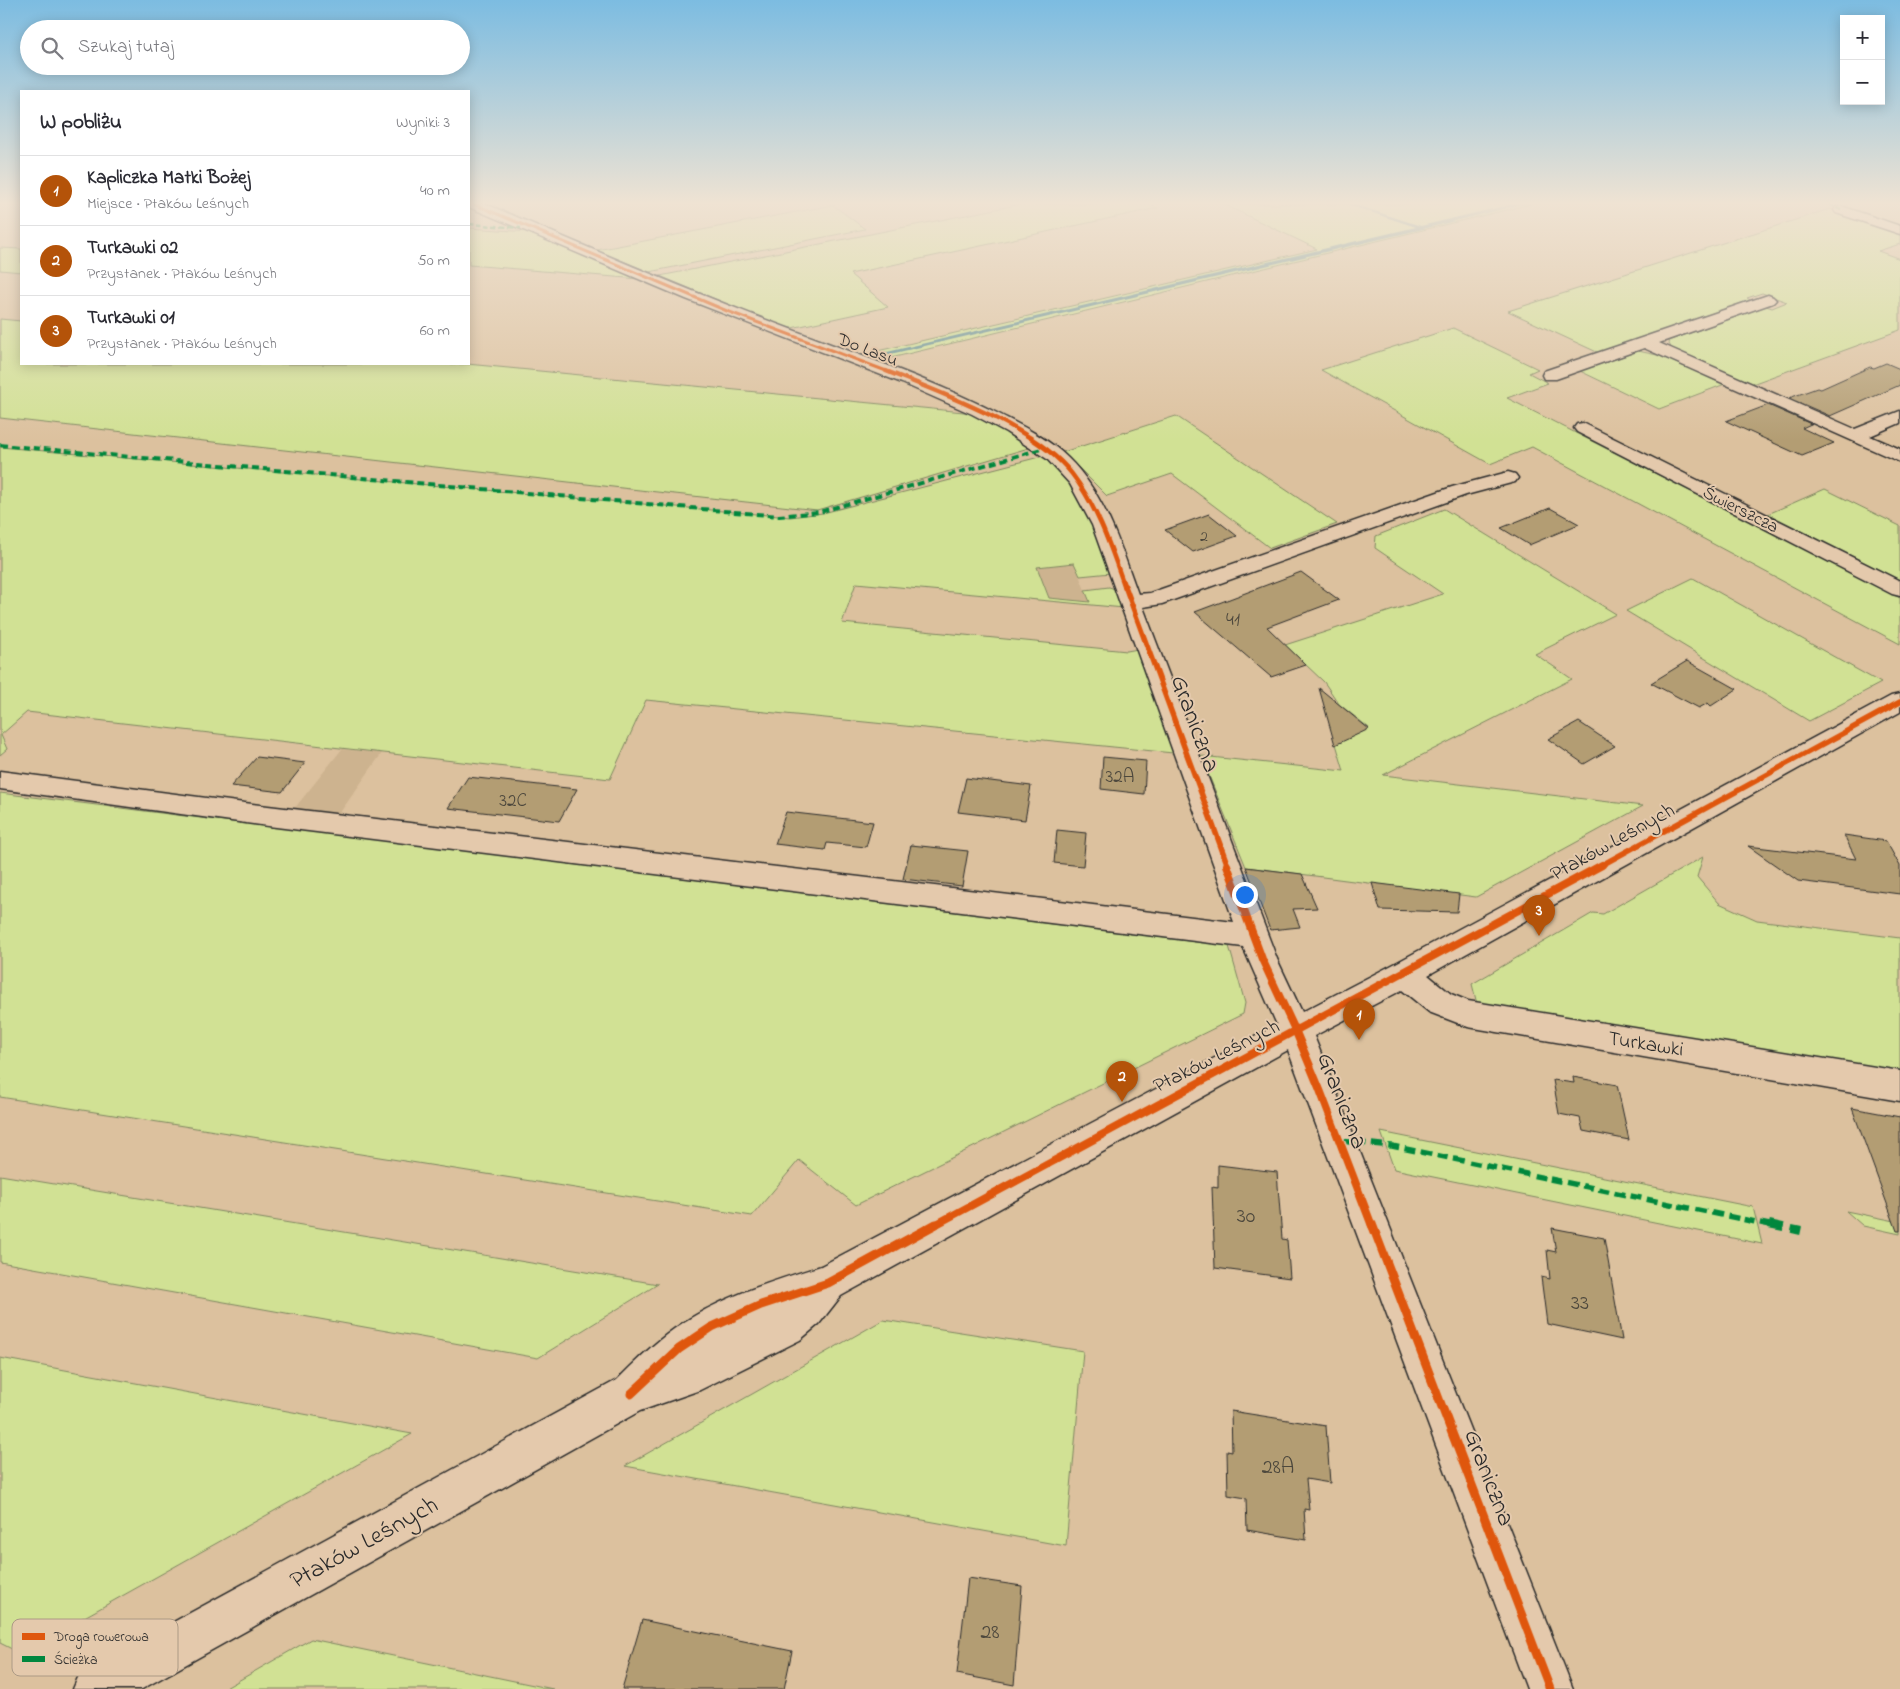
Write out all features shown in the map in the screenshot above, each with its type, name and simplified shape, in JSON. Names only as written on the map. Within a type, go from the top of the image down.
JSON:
[{"type":"street","name":"Do Lasu","points":[[659,283],[938,392],[996,418],[1046,448],[1075,476],[1088,496],[1102,525]]},
{"type":"street","points":[[1550,375],[1768,300]]},
{"type":"street","points":[[1646,343],[1857,435],[1900,456]]},
{"type":"street","points":[[1857,435],[1900,416]]},
{"type":"street","name":"Świerszcza","points":[[1583,428],[1900,589]]},
{"type":"street","points":[[1131,602],[1154,599],[1459,491],[1508,478]]},
{"type":"street","name":"Graniczna","points":[[1102,525],[1253,936],[1269,976],[1296,1032],[1550,1689]]},
{"type":"street","name":"Ptaków Leśnych","points":[[178,1644],[631,1394],[686,1376],[786,1326],[806,1311],[828,1283],[1184,1088],[1296,1032],[1405,973],[1900,702]]},
{"type":"street","points":[[0,780],[307,821],[1253,936]]},
{"type":"street","name":"Turkawki","points":[[1405,973],[1430,998],[1440,1004],[1468,1014],[1900,1086]]},
{"type":"street","name":"Ptaków Leśnych","points":[[96,1689],[120,1676]]},
{"type":"shaded area","points":[[1074,563],[1090,602],[1049,598],[1036,567]]},
{"type":"shaded area","points":[[342,749],[382,753],[339,814],[294,809]]},
{"type":"green space","points":[[676,283],[860,283],[888,307],[787,329]]},
{"type":"green space","points":[[1171,283],[1203,283],[874,362],[856,356]]},
{"type":"green space","points":[[1597,283],[1900,283],[1900,330],[1752,384],[1672,350],[1668,341],[1766,306],[1772,308],[1787,302],[1762,293],[1747,298],[1750,300],[1599,353],[1508,311]]},
{"type":"green space","points":[[0,319],[20,321],[20,365],[470,364],[974,413],[1032,447],[817,510],[0,418]]},
{"type":"green space","points":[[1453,328],[1538,369],[1529,373],[1548,383],[1507,398],[1900,598],[1900,644],[1532,447],[1490,464],[1321,370]]},
{"type":"green space","points":[[1638,351],[1657,355],[1725,384],[1659,409],[1580,371]]},
{"type":"green space","points":[[1176,416],[1337,524],[1270,548],[1172,474],[1107,496],[1063,452]]},
{"type":"green space","points":[[0,447],[790,517],[823,513],[1047,455],[1076,486],[1111,573],[1080,576],[1074,563],[1037,567],[1049,598],[1090,602],[1085,590],[1109,587],[1118,590],[1124,608],[856,583],[842,623],[1127,651],[1138,649],[1173,753],[646,700],[610,779],[27,712],[1,735],[7,749],[0,755]]},
{"type":"green space","points":[[1825,489],[1900,526],[1900,580],[1768,514]]},
{"type":"green space","points":[[1444,509],[1616,614],[1535,654],[1572,679],[1383,775],[1643,806],[1476,897],[1246,867],[1201,756],[1344,771],[1336,744],[1369,728],[1339,704],[1324,682],[1285,645],[1443,594],[1375,548],[1376,536]]},
{"type":"green space","points":[[1693,578],[1881,683],[1809,721],[1626,611]]},
{"type":"green space","points":[[0,793],[1229,946],[1245,1003],[1243,1014],[856,1205],[799,1160],[752,1216],[0,1097]]},
{"type":"green space","points":[[1703,857],[1697,877],[1719,903],[1757,920],[1900,938],[1900,1075],[1477,1004],[1472,984],[1593,913],[1603,914]]},
{"type":"green space","points":[[1381,1132],[1753,1207],[1762,1244],[1394,1169]]},
{"type":"green space","points":[[0,1175],[658,1284],[538,1358],[0,1262]]},
{"type":"green space","points":[[1846,1211],[1900,1222],[1900,1234],[1863,1226]]},
{"type":"green space","points":[[883,1320],[1083,1351],[1066,1546],[625,1466]]},
{"type":"green space","points":[[0,1358],[412,1434],[81,1619],[12,1619],[12,1649],[0,1643]]},
{"type":"green space","points":[[311,1639],[553,1689],[224,1689]]},
{"type":"building","points":[[1886,363],[1900,369],[1900,385],[1830,416],[1789,398],[1817,388],[1821,389],[1870,367],[1874,368]]},
{"type":"building","points":[[1768,405],[1811,424],[1802,428],[1834,443],[1802,456],[1726,421]]},
{"type":"building","points":[[1550,508],[1579,524],[1529,545],[1501,528]]},
{"type":"building","points":[[1209,514],[1237,536],[1193,552],[1165,530]]},
{"type":"building","points":[[1301,572],[1339,600],[1267,627],[1306,665],[1271,677],[1195,612]]},
{"type":"building","points":[[1687,661],[1737,689],[1711,706],[1708,703],[1699,708],[1651,683]]},
{"type":"building","points":[[1319,688],[1369,729],[1335,745]]},
{"type":"building","points":[[1579,722],[1615,746],[1584,764],[1548,739]]},
{"type":"building","points":[[257,757],[305,763],[282,792],[231,786]]},
{"type":"building","points":[[1103,757],[1146,761],[1144,794],[1101,789]]},
{"type":"building","points":[[468,777],[577,789],[559,821],[448,808]]},
{"type":"building","points":[[966,778],[1031,786],[1025,820],[958,812]]},
{"type":"building","points":[[786,812],[873,822],[866,847],[827,843],[825,850],[775,844]]},
{"type":"building","points":[[1057,830],[1086,833],[1083,866],[1054,863]]},
{"type":"building","points":[[1844,835],[1886,841],[1900,866],[1900,894],[1798,881],[1748,846],[1856,859]]},
{"type":"building","points":[[911,845],[968,851],[962,886],[903,879]]},
{"type":"building","points":[[1246,867],[1302,874],[1317,908],[1293,909],[1300,927],[1270,930]]},
{"type":"building","points":[[1372,883],[1459,894],[1457,912],[1380,910]]},
{"type":"building","points":[[1573,1077],[1617,1085],[1629,1140],[1583,1131],[1580,1118],[1559,1114],[1553,1080],[1574,1083]]},
{"type":"building","points":[[1852,1108],[1900,1117],[1900,1231],[1897,1231]]},
{"type":"building","points":[[1218,1165],[1277,1172],[1282,1239],[1287,1240],[1290,1278],[1215,1268],[1212,1187],[1218,1188]]},
{"type":"building","points":[[1552,1228],[1604,1238],[1622,1340],[1547,1324],[1541,1277],[1550,1279],[1547,1250],[1556,1252]]},
{"type":"building","points":[[1231,1411],[1326,1426],[1330,1483],[1306,1479],[1309,1510],[1304,1509],[1306,1540],[1247,1530],[1246,1498],[1228,1495],[1227,1451],[1232,1452]]},
{"type":"building","points":[[968,1578],[1022,1586],[1014,1685],[957,1674]]},
{"type":"building","points":[[642,1620],[792,1651],[784,1689],[622,1689]]},
{"type":"waterway","points":[[869,357],[1185,283]]},
{"type":"marked path","points":[[0,445],[779,516],[819,512],[1045,448]]},
{"type":"marked path","points":[[1339,1141],[1392,1146],[1801,1231]]},
{"type":"cycle path","points":[[659,283],[727,311],[908,379],[978,410],[1044,447],[1063,463],[1078,482],[1102,525],[1262,959],[1296,1032],[1320,1090],[1550,1689]]},
{"type":"cycle path","points":[[631,1394],[679,1349],[712,1327],[744,1311],[828,1283],[1184,1089],[1405,973],[1900,702]]},
{"type":"place","name":"Turkawki 01","points":[[1539,936]]},
{"type":"place","name":"Kapliczka Matki Bożej","points":[[1359,1040]]},
{"type":"place","name":"Turkawki 02","points":[[1122,1102]]}]
